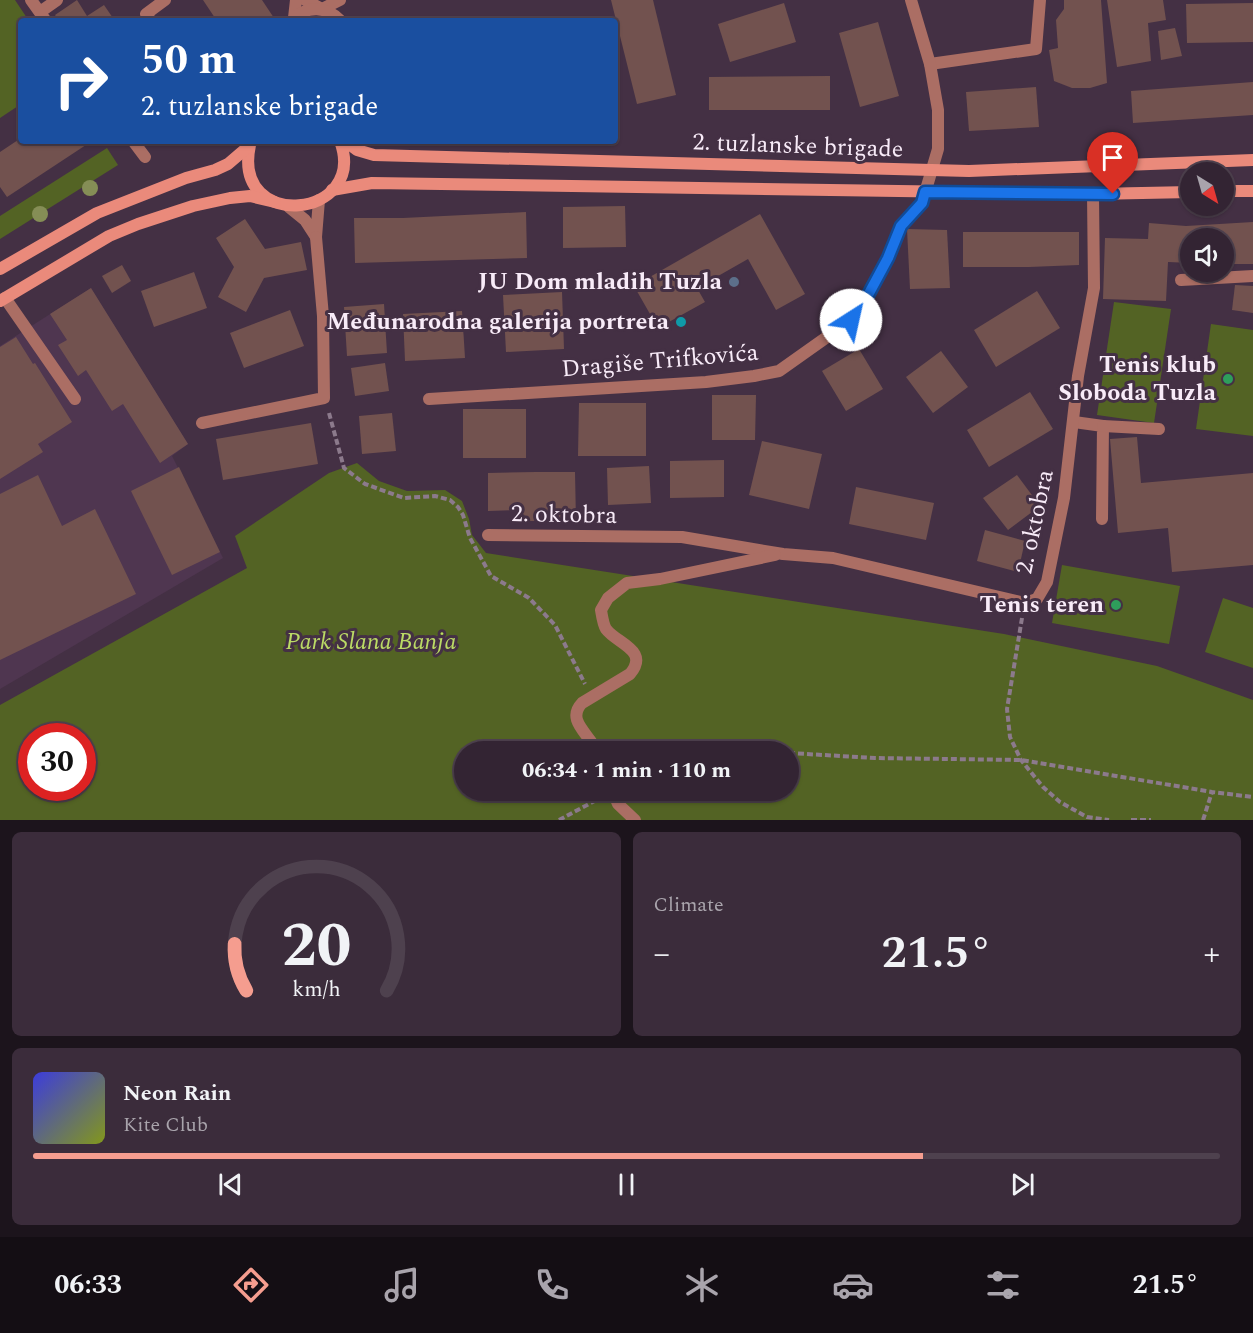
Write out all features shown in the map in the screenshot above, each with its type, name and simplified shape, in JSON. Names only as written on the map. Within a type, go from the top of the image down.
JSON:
[{"type":"main road","points":[[0,269],[97,213],[157,189],[215,170],[234,160],[249,144]]},
{"type":"main road","points":[[250,144],[247,159],[252,178],[263,195],[275,202]]},
{"type":"main road","points":[[2,296],[109,236],[193,206],[250,196],[290,207],[305,206],[319,200],[332,190],[340,177],[343,163],[340,144]]},
{"type":"main road","name":"2. tuzlanske brigade","points":[[349,144],[357,150],[374,155],[969,171],[1253,160]]},
{"type":"main road","name":"2. tuzlanske brigade","points":[[332,190],[372,183],[1093,195],[1180,192]]},
{"type":"main road","points":[[1234,191],[1253,190]]},
{"type":"street","points":[[31,0],[43,16],[57,0]]},
{"type":"street","points":[[149,18],[146,14],[165,0]]},
{"type":"street","points":[[293,18],[296,0]]},
{"type":"street","points":[[305,0],[338,18]]},
{"type":"street","points":[[295,18],[302,12],[322,9],[340,0]]},
{"type":"street","points":[[343,18],[347,0]]},
{"type":"street","name":"Dragiše Trifkovića","points":[[429,399],[706,382],[754,376],[779,371],[851,320],[867,297],[888,258],[901,226],[922,203],[938,149],[938,110],[930,64],[911,0]]},
{"type":"street","points":[[930,64],[1036,49],[1040,0]]},
{"type":"street","points":[[135,144],[145,157]]},
{"type":"street","name":"2. oktobra","points":[[488,535],[682,537],[783,554],[833,558],[1025,603],[1037,599],[1047,582],[1064,498],[1078,376],[1094,288],[1093,195]]},
{"type":"street","points":[[202,423],[324,398],[323,316],[316,237],[319,200]]},
{"type":"street","points":[[290,207],[305,220],[316,237]]},
{"type":"street","points":[[1234,277],[1253,276]]},
{"type":"street","points":[[2,296],[75,399]]},
{"type":"street","points":[[1074,422],[1159,429]]},
{"type":"street","points":[[1102,519],[1103,426]]},
{"type":"street","name":"2. oktobra","points":[[591,741],[578,725],[576,719],[578,707],[630,674],[635,668],[636,656],[632,650],[608,631],[601,610],[608,598],[627,583],[660,579],[783,554]]},
{"type":"street","points":[[617,801],[635,820]]},
{"type":"path","points":[[324,398],[344,468],[365,484],[404,498],[435,496],[450,500],[458,507],[470,538],[491,576],[529,598],[555,625],[592,697]]},
{"type":"path","points":[[1025,603],[1007,709],[1010,737],[1021,760],[1043,787],[1060,802],[1087,817],[1109,820]]},
{"type":"path","points":[[799,754],[875,758],[1021,760],[1253,797]]},
{"type":"path","points":[[1203,820],[1212,792]]},
{"type":"path","points":[[559,820],[594,801]]},
{"type":"path","points":[[1131,820],[1151,820]]},
{"type":"shaded area","points":[[91,288],[188,444],[172,456],[223,558],[0,689],[0,346]]},
{"type":"green space","points":[[0,0],[15,0],[27,18],[18,18],[18,106],[0,118]]},
{"type":"green space","points":[[107,148],[118,165],[0,239],[0,216]]},
{"type":"green space","points":[[1114,302],[1171,309],[1154,423],[1097,415]]},
{"type":"green space","name":"Tenis klub Sloboda Tuzla","points":[[1211,324],[1253,330],[1253,436],[1196,429]]},
{"type":"green space","name":"Park Slana Banja","points":[[357,463],[379,481],[407,491],[445,490],[462,501],[472,535],[486,553],[1004,634],[1157,666],[1253,700],[1253,820],[0,820],[0,705],[247,568],[235,536],[329,473]]},
{"type":"green space","name":"Tenis teren","points":[[1062,565],[1180,586],[1169,644],[1052,623]]},
{"type":"green space","points":[[1223,598],[1253,608],[1253,668],[1205,652]]},
{"type":"building","points":[[77,0],[87,16],[104,5],[113,18],[57,18],[55,15]]},
{"type":"building","points":[[203,0],[262,0],[274,18],[215,18]]},
{"type":"building","points":[[611,0],[653,0],[676,95],[637,104],[618,28],[618,18],[616,18]]},
{"type":"building","points":[[1064,0],[1101,0],[1107,83],[1090,88],[1072,88],[1054,81],[1049,50],[1058,48],[1056,20],[1064,9]]},
{"type":"building","points":[[1107,0],[1163,0],[1166,20],[1148,23],[1151,61],[1117,67]]},
{"type":"building","points":[[784,3],[796,42],[730,62],[718,24]]},
{"type":"building","points":[[1253,3],[1253,42],[1187,43],[1186,4]]},
{"type":"building","points":[[878,22],[899,96],[860,107],[839,33]]},
{"type":"building","points":[[1175,28],[1182,56],[1161,60],[1158,31]]},
{"type":"building","points":[[830,76],[830,110],[709,110],[709,77]]},
{"type":"building","points":[[1253,82],[1253,115],[1133,123],[1131,91]]},
{"type":"building","points":[[1036,87],[1039,127],[969,131],[966,92]]},
{"type":"building","points":[[18,140],[18,144],[87,144],[7,197],[0,187],[0,152]]},
{"type":"building","points":[[625,206],[626,247],[563,248],[563,207]]},
{"type":"building","points":[[526,212],[527,258],[355,263],[354,218]]},
{"type":"building","points":[[760,214],[805,294],[776,310],[748,259],[697,288],[705,302],[658,328],[634,286]]},
{"type":"building","points":[[245,219],[265,249],[301,242],[307,270],[264,278],[246,312],[218,297],[234,267],[216,238]]},
{"type":"building","points":[[1253,222],[1253,264],[1234,264],[1234,228],[1180,228],[1180,263],[1168,262],[1166,301],[1103,299],[1105,238],[1148,239],[1149,223],[1186,226]]},
{"type":"building","points":[[907,229],[947,230],[950,288],[910,289]]},
{"type":"building","points":[[963,232],[1079,232],[1079,265],[963,267]]},
{"type":"building","points":[[122,265],[131,281],[112,293],[102,276]]},
{"type":"building","points":[[194,272],[207,308],[154,327],[141,291]]},
{"type":"building","points":[[1235,285],[1253,286],[1253,313],[1232,310]]},
{"type":"building","points":[[91,288],[188,444],[160,463],[123,404],[112,411],[86,370],[78,376],[58,345],[67,340],[50,314]]},
{"type":"building","points":[[1037,291],[1060,328],[996,367],[974,330]]},
{"type":"building","points":[[562,292],[564,349],[506,352],[503,295]]},
{"type":"building","points":[[384,304],[387,353],[347,356],[344,307]]},
{"type":"building","points":[[290,310],[304,346],[244,368],[230,333]]},
{"type":"building","points":[[462,311],[465,358],[405,361],[403,314]]},
{"type":"building","points":[[16,337],[72,422],[38,444],[43,452],[0,479],[0,347]]},
{"type":"building","points":[[859,349],[883,389],[846,411],[822,371]]},
{"type":"building","points":[[941,351],[968,387],[933,413],[906,377]]},
{"type":"building","points":[[385,363],[389,391],[355,396],[351,368]]},
{"type":"building","points":[[1030,392],[1053,429],[989,467],[967,430]]},
{"type":"building","points":[[712,395],[756,395],[755,440],[712,440]]},
{"type":"building","points":[[579,403],[646,403],[646,456],[578,456]]},
{"type":"building","points":[[463,409],[526,409],[526,458],[463,458]]},
{"type":"building","points":[[392,413],[396,451],[362,454],[359,416]]},
{"type":"building","points":[[311,423],[318,464],[223,480],[216,439]]},
{"type":"building","points":[[1137,437],[1141,483],[1253,473],[1253,565],[1172,572],[1168,528],[1118,533],[1110,439]]},
{"type":"building","points":[[762,441],[822,454],[809,509],[749,495]]},
{"type":"building","points":[[724,460],[724,497],[670,498],[670,461]]},
{"type":"building","points":[[649,466],[651,503],[608,505],[607,468]]},
{"type":"building","points":[[179,467],[220,552],[172,575],[131,491]]},
{"type":"building","points":[[575,472],[576,521],[519,521],[520,510],[488,511],[488,473]]},
{"type":"building","points":[[38,475],[62,526],[95,509],[136,594],[0,660],[0,494]]},
{"type":"building","points":[[1017,475],[1040,506],[1008,530],[983,498]]},
{"type":"building","points":[[856,487],[934,503],[926,540],[849,524]]},
{"type":"building","points":[[985,530],[1025,541],[1018,572],[977,561]]},
{"type":"place","name":"JU Dom mladih Tuzla","points":[[734,282]]},
{"type":"place","name":"Međunarodna galerija portreta","points":[[681,322]]},
{"type":"place","name":"Tenis klub Sloboda Tuzla","points":[[1228,379]]},
{"type":"place","name":"Tenis teren","points":[[1116,605]]},
{"type":"route","points":[[851,320],[867,297],[888,258],[901,226],[922,203],[925,192],[1113,194]]}]
